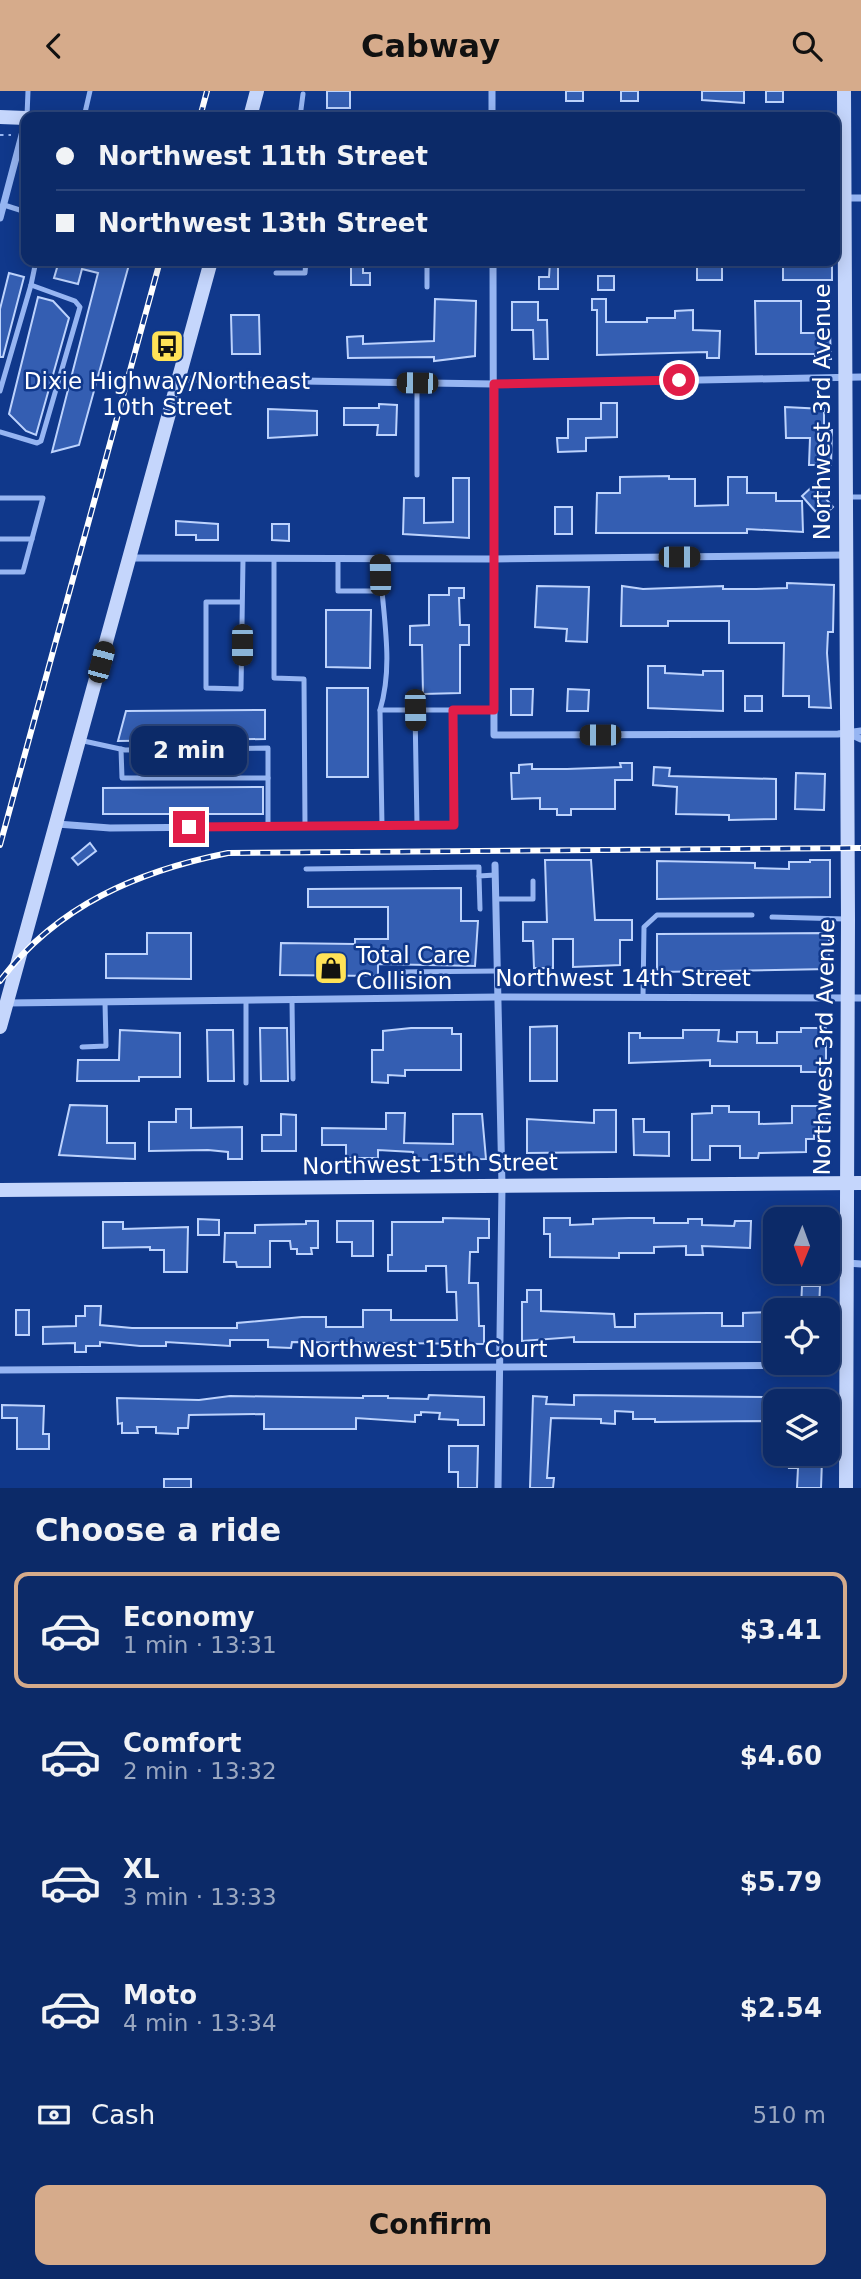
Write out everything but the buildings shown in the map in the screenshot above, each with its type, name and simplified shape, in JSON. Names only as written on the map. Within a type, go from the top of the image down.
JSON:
[{"type":"street","points":[[251,112],[257,91]]},
{"type":"street","points":[[492,91],[492,112]]},
{"type":"street","name":"Northwest 3rd Avenue","points":[[840,118],[844,91]]},
{"type":"street","points":[[0,117],[21,118]]},
{"type":"street","points":[[0,218],[21,138]]},
{"type":"street","points":[[840,198],[861,198]]},
{"type":"street","name":"Northwest 3rd Avenue","points":[[840,234],[845,555],[856,734],[848,919],[854,998],[845,1183],[854,1263],[846,1365],[846,1488]]},
{"type":"street","points":[[0,1027],[210,266]]},
{"type":"street","points":[[493,266],[494,735],[856,734]]},
{"type":"street","points":[[179,379],[494,384],[861,377]]},
{"type":"street","points":[[129,558],[493,559],[845,555]]},
{"type":"street","points":[[56,824],[110,828],[454,825]]},
{"type":"street","points":[[495,865],[502,1186],[502,1368],[498,1488]]},
{"type":"street","name":"Northwest 14th Street","points":[[7,1003],[498,997],[854,998]]},
{"type":"street","name":"Northwest 15th Street","points":[[0,1191],[861,1183]]},
{"type":"street","name":"Northwest 15th Court","points":[[0,1370],[846,1365]]},
{"type":"lane","points":[[26,112],[28,91]]},
{"type":"lane","points":[[85,112],[90,91]]},
{"type":"lane","points":[[301,112],[303,94]]},
{"type":"lane","points":[[4,205],[21,210]]},
{"type":"lane","points":[[0,391],[35,266]]},
{"type":"lane","points":[[276,273],[305,273],[306,266]]},
{"type":"lane","points":[[427,266],[427,287]]},
{"type":"lane","points":[[0,432],[37,443],[41,441],[80,307],[75,301],[31,285]]},
{"type":"lane","points":[[417,383],[417,475]]},
{"type":"lane","points":[[845,497],[861,497]]},
{"type":"lane","points":[[0,498],[43,498],[23,572],[0,572]]},
{"type":"lane","points":[[0,538],[32,539]]},
{"type":"lane","points":[[242,602],[206,602],[206,688],[241,689],[243,559]]},
{"type":"lane","points":[[274,559],[274,678],[304,679],[305,826]]},
{"type":"lane","points":[[338,559],[338,591],[381,591]]},
{"type":"lane","points":[[380,559],[381,591],[386,606],[386,691],[380,710],[382,826]]},
{"type":"lane","points":[[380,710],[494,710]]},
{"type":"lane","points":[[415,710],[417,825]]},
{"type":"lane","points":[[453,710],[454,825]]},
{"type":"lane","points":[[79,740],[121,749],[268,748],[268,827]]},
{"type":"lane","points":[[121,749],[121,779],[268,778]]},
{"type":"lane","points":[[306,869],[479,867],[480,909]]},
{"type":"lane","points":[[479,876],[495,875]]},
{"type":"lane","points":[[496,898],[533,899],[533,880]]},
{"type":"lane","points":[[643,997],[644,927],[651,919],[657,915],[752,915]]},
{"type":"lane","points":[[772,917],[848,919]]},
{"type":"lane","points":[[397,972],[498,971]]},
{"type":"lane","points":[[246,1000],[246,1083]]},
{"type":"lane","points":[[292,1000],[293,1079]]},
{"type":"lane","points":[[82,1047],[106,1046],[105,1002]]},
{"type":"path","points":[[0,135],[7,135]]},
{"type":"railway","points":[[201,112],[207,91]]},
{"type":"railway","points":[[0,845],[159,266]]},
{"type":"railway","points":[[0,981],[47,931],[102,895],[163,870],[228,853],[861,848]]},
{"type":"place","name":"Dixie Highway/Northeast 10th Street","points":[[167,346]]},
{"type":"place","name":"Total Care Collision","points":[[331,968]]},
{"type":"route","points":[[189,827],[454,825],[453,710],[494,710],[494,384],[679,380]]}]
